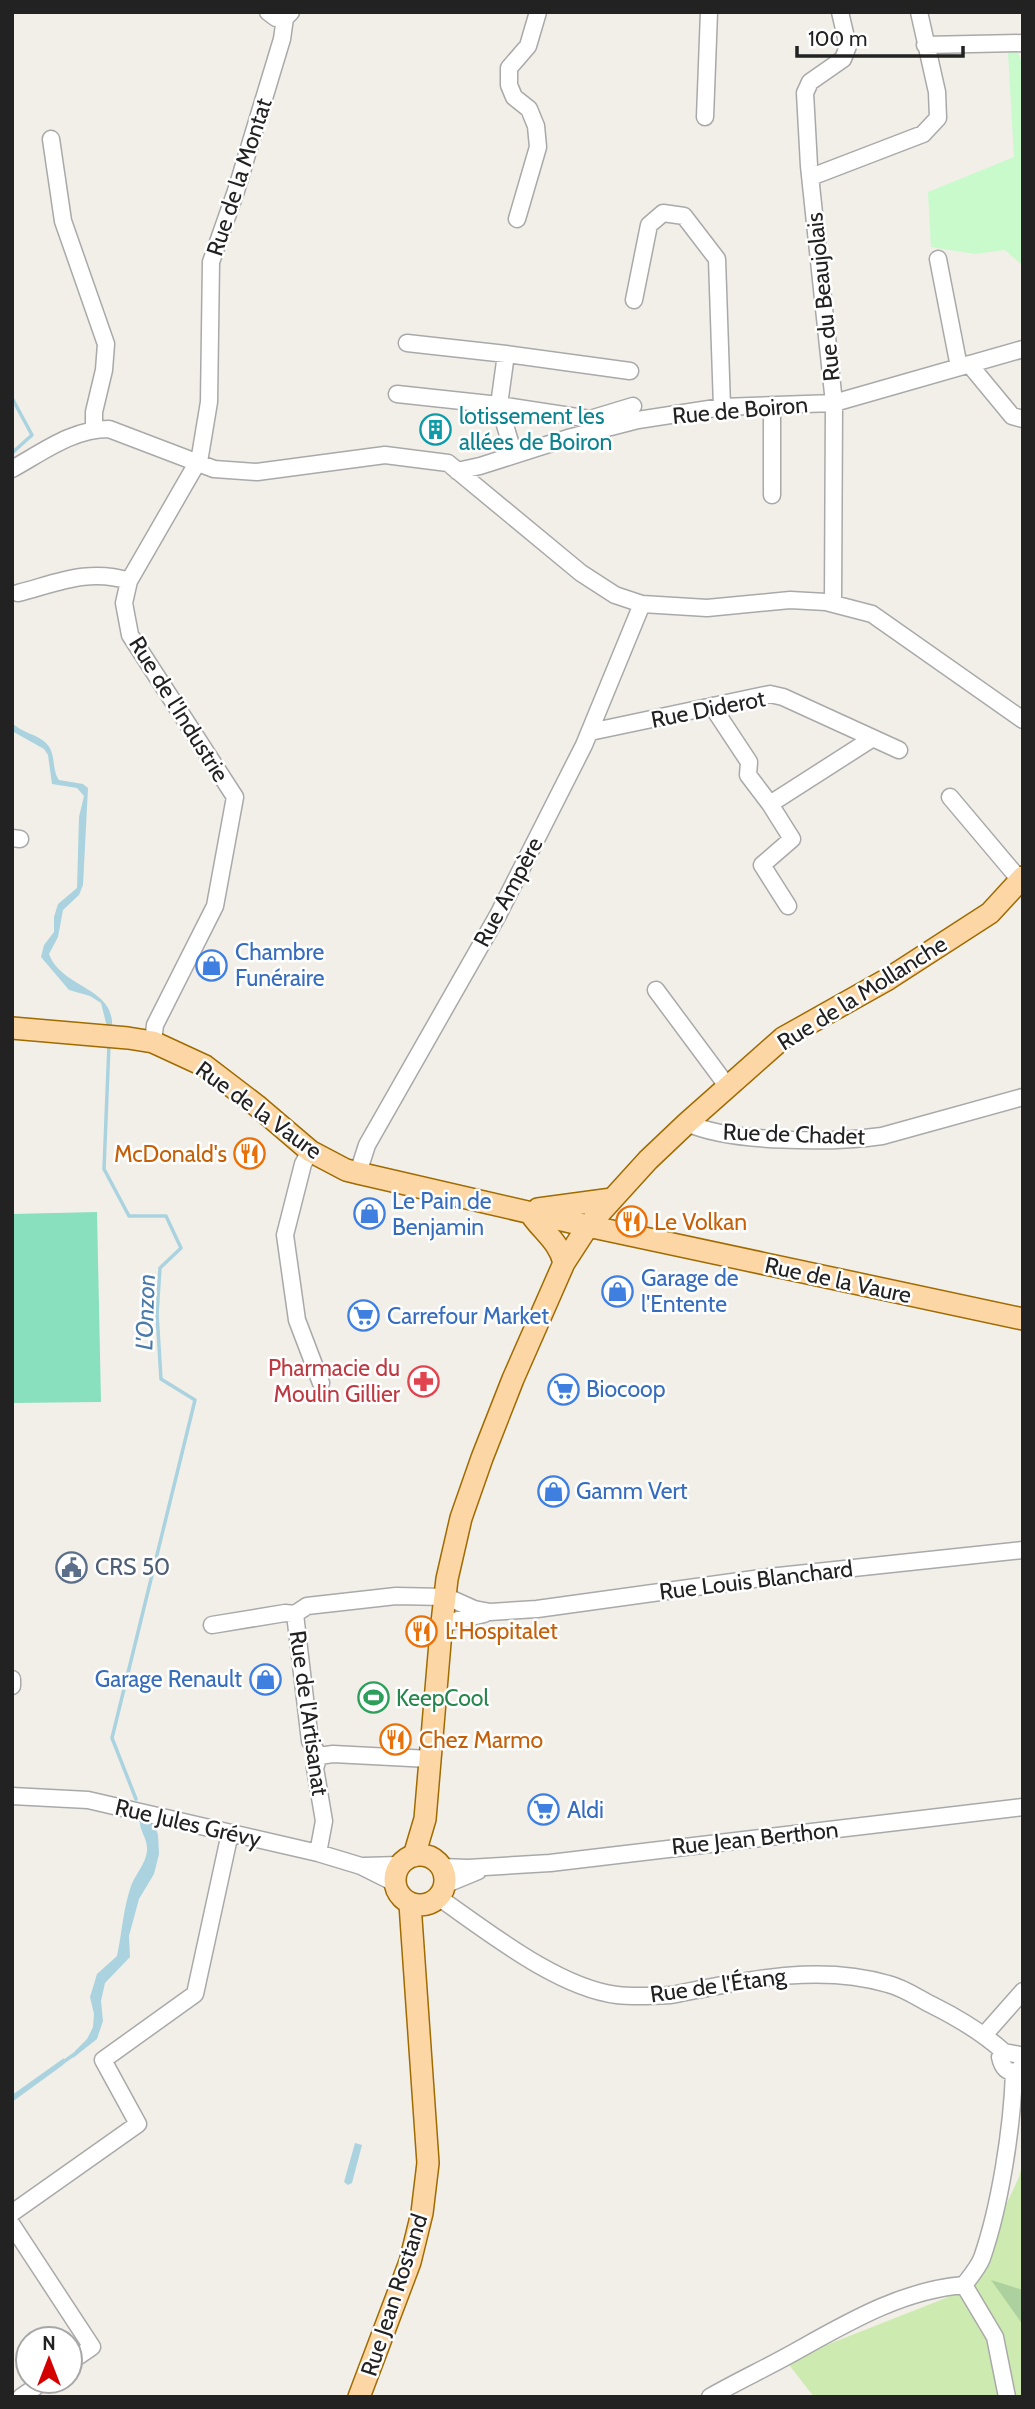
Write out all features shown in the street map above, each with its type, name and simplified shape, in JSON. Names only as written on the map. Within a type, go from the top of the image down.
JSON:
[{"type":"main road","name":"Rue de la Mollanche","points":[[445,1597],[461,1518],[482,1458],[529,1340],[567,1260],[588,1226],[687,1123],[783,1038],[888,979],[990,913],[1021,878]]},
{"type":"main road","name":"Rue de la Vaure","points":[[12,1028],[153,1042],[205,1066],[310,1151],[346,1170],[588,1226],[1023,1319]]},
{"type":"main road","name":"Rue de la Vaure","points":[[524,1211],[612,1199]]},
{"type":"main road","points":[[524,1211],[557,1243],[567,1260],[618,1232]]},
{"type":"main road","name":"Rue Jean Rostand","points":[[359,2397],[410,2262],[422,2213],[428,2164],[420,2024],[422,1880],[445,1597]]},
{"type":"street","points":[[268,12],[276,18],[288,15]]},
{"type":"street","points":[[517,219],[538,147],[536,126],[529,110],[514,97],[509,85],[509,68],[528,46],[538,12]]},
{"type":"street","points":[[705,117],[709,12]]},
{"type":"street","name":"Rue du Beaujolais","points":[[833,603],[834,403],[805,93],[810,82],[843,59],[848,46],[840,12]]},
{"type":"street","points":[[811,177],[923,134],[938,118],[937,92],[919,12]]},
{"type":"street","name":"Rue de la Montat","points":[[199,462],[209,402],[211,262],[236,191],[288,15]]},
{"type":"street","points":[[925,45],[1023,43]]},
{"type":"street","points":[[51,139],[63,221],[106,344],[104,370],[94,412],[94,429]]},
{"type":"street","points":[[634,300],[649,225],[663,214],[684,216],[717,259],[722,407]]},
{"type":"street","points":[[938,259],[964,366],[1012,416],[1023,419]]},
{"type":"street","points":[[407,343],[630,371]]},
{"type":"street","name":"Rue de Boiron","points":[[457,471],[638,420],[722,407],[834,403],[1023,349]]},
{"type":"street","points":[[506,354],[499,405],[514,455]]},
{"type":"street","points":[[397,394],[499,405],[590,419],[633,407]]},
{"type":"street","points":[[772,405],[772,495]]},
{"type":"street","points":[[12,469],[77,433],[94,429],[108,429],[214,469],[257,472],[385,455],[448,463],[581,573],[615,595],[642,604],[707,608],[790,600],[833,603],[872,614],[1023,720]]},
{"type":"street","name":"Rue de l'Industrie","points":[[153,1042],[155,1025],[215,906],[235,797],[130,635],[124,603],[129,582],[199,462]]},
{"type":"street","points":[[18,593],[90,575],[111,575],[129,582]]},
{"type":"street","name":"Rue Ampère","points":[[358,1173],[367,1145],[498,915],[590,732],[642,604]]},
{"type":"street","name":"Rue Diderot","points":[[590,732],[770,694],[783,696],[899,750]]},
{"type":"street","points":[[712,706],[748,762],[748,775],[793,839],[762,864],[788,906]]},
{"type":"street","points":[[770,804],[873,738]]},
{"type":"street","points":[[950,797],[1021,878]]},
{"type":"street","points":[[656,990],[728,1087]]},
{"type":"street","name":"Rue de Chadet","points":[[687,1123],[715,1133],[778,1138],[860,1139],[882,1136],[1023,1097]]},
{"type":"street","points":[[310,1151],[303,1164],[285,1235],[297,1320],[321,1383]]},
{"type":"street","name":"Rue Louis Blanchard","points":[[442,1624],[490,1612],[537,1609],[769,1577],[1023,1549]]},
{"type":"street","name":"Rue de l'Artisanat","points":[[212,1625],[285,1613],[295,1614],[307,1606],[396,1596],[445,1597]]},
{"type":"street","name":"Rue Louis Blanchard","points":[[445,1597],[474,1609],[490,1612]]},
{"type":"street","name":"Rue de l'Artisanat","points":[[295,1614],[310,1741],[319,1756],[315,1768],[324,1821],[318,1853]]},
{"type":"street","points":[[12,1679],[12,1686]]},
{"type":"street","points":[[319,1756],[333,1754],[430,1759]]},
{"type":"street","name":"Rue Jules Grévy","points":[[12,1796],[89,1800],[422,1880]]},
{"type":"street","name":"Rue Jean Berthon","points":[[422,1880],[487,1867],[562,1861],[1023,1807]]},
{"type":"street","points":[[12,2213],[138,2124],[103,2060],[195,1994],[230,1833]]},
{"type":"street","name":"Rue de l'Étang","points":[[422,1880],[533,1961],[583,1987],[616,1995],[671,1996],[791,1975],[840,1974],[892,1985],[942,2009],[985,2035],[1004,2052],[1020,2055],[1020,2066]]},
{"type":"street","points":[[985,2035],[1023,1991]]},
{"type":"street","points":[[710,2397],[897,2300],[943,2287],[964,2285],[981,2261],[995,2205],[1020,2066]]},
{"type":"street","points":[[12,2225],[78,2325]]},
{"type":"street","points":[[964,2285],[995,2337],[1007,2397]]},
{"type":"street","points":[[84,2335],[92,2347],[84,2352]]},
{"type":"green space","points":[[1017,51],[1023,65],[1023,266],[1005,250],[975,254],[931,247],[928,192],[1014,157],[1008,53]]},
{"type":"green space","points":[[97,1212],[101,1402],[12,1403],[12,1214]]},
{"type":"green space","points":[[1023,2162],[1023,2397],[814,2397],[786,2361],[966,2290],[1019,2177]]},
{"type":"green space","points":[[991,2280],[1023,2290],[1023,2325]]},
{"type":"water","points":[[12,723],[46,743],[52,752],[59,780],[83,784],[88,788],[83,885],[79,895],[63,910],[58,937],[49,954],[64,974],[97,995],[105,1004],[111,1014],[112,1027],[107,1027],[101,1003],[90,996],[69,990],[41,957],[44,945],[54,932],[54,917],[58,904],[77,888],[79,817],[84,796],[77,788],[52,784],[48,755],[44,749],[12,731]]},
{"type":"water","points":[[140,1817],[154,1823],[158,1835],[159,1854],[154,1874],[139,1899],[129,1936],[130,1957],[105,1983],[101,2001],[103,2021],[97,2039],[73,2058],[75,2051],[87,2039],[93,2027],[94,2014],[90,1997],[97,1974],[117,1956],[128,1895],[146,1855],[147,1846],[140,1826]]},
{"type":"water","points":[[64,2058],[63,2065],[12,2102],[12,2095]]},
{"type":"water","points":[[355,2143],[362,2145],[352,2183],[348,2185],[344,2182]]},
{"type":"waterway","name":"L'Onzon","points":[[12,398],[32,435],[12,453]]},
{"type":"waterway","name":"L'Onzon","points":[[109,1044],[104,1169],[129,1216],[166,1216],[181,1248],[160,1268],[157,1314],[161,1379],[195,1400],[112,1738],[136,1799]]},
{"type":"waterway","name":"L'Onzon","points":[[62,2063],[76,2053]]},
{"type":"place","name":"lotissement les allées de Boiron","points":[[436,429]]},
{"type":"place","name":"Chambre Funéraire","points":[[212,965]]},
{"type":"place","name":"McDonald's","points":[[250,1154]]},
{"type":"place","name":"Le Pain de Benjamin","points":[[369,1214]]},
{"type":"place","name":"Le Volkan","points":[[631,1222]]},
{"type":"place","name":"Garage de l'Entente","points":[[618,1291]]},
{"type":"place","name":"Carrefour Market","points":[[364,1316]]},
{"type":"place","name":"Pharmacie du Moulin Gillier","points":[[423,1381]]},
{"type":"place","name":"Biocoop","points":[[563,1389]]},
{"type":"place","name":"Gamm Vert","points":[[553,1491]]},
{"type":"place","name":"CRS 50","points":[[72,1567]]},
{"type":"place","name":"L'Hospitalet","points":[[422,1631]]},
{"type":"place","name":"Garage Renault","points":[[265,1679]]},
{"type":"place","name":"KeepCool","points":[[373,1698]]},
{"type":"place","name":"Chez Marmo","points":[[396,1740]]},
{"type":"place","name":"Aldi","points":[[544,1810]]}]
